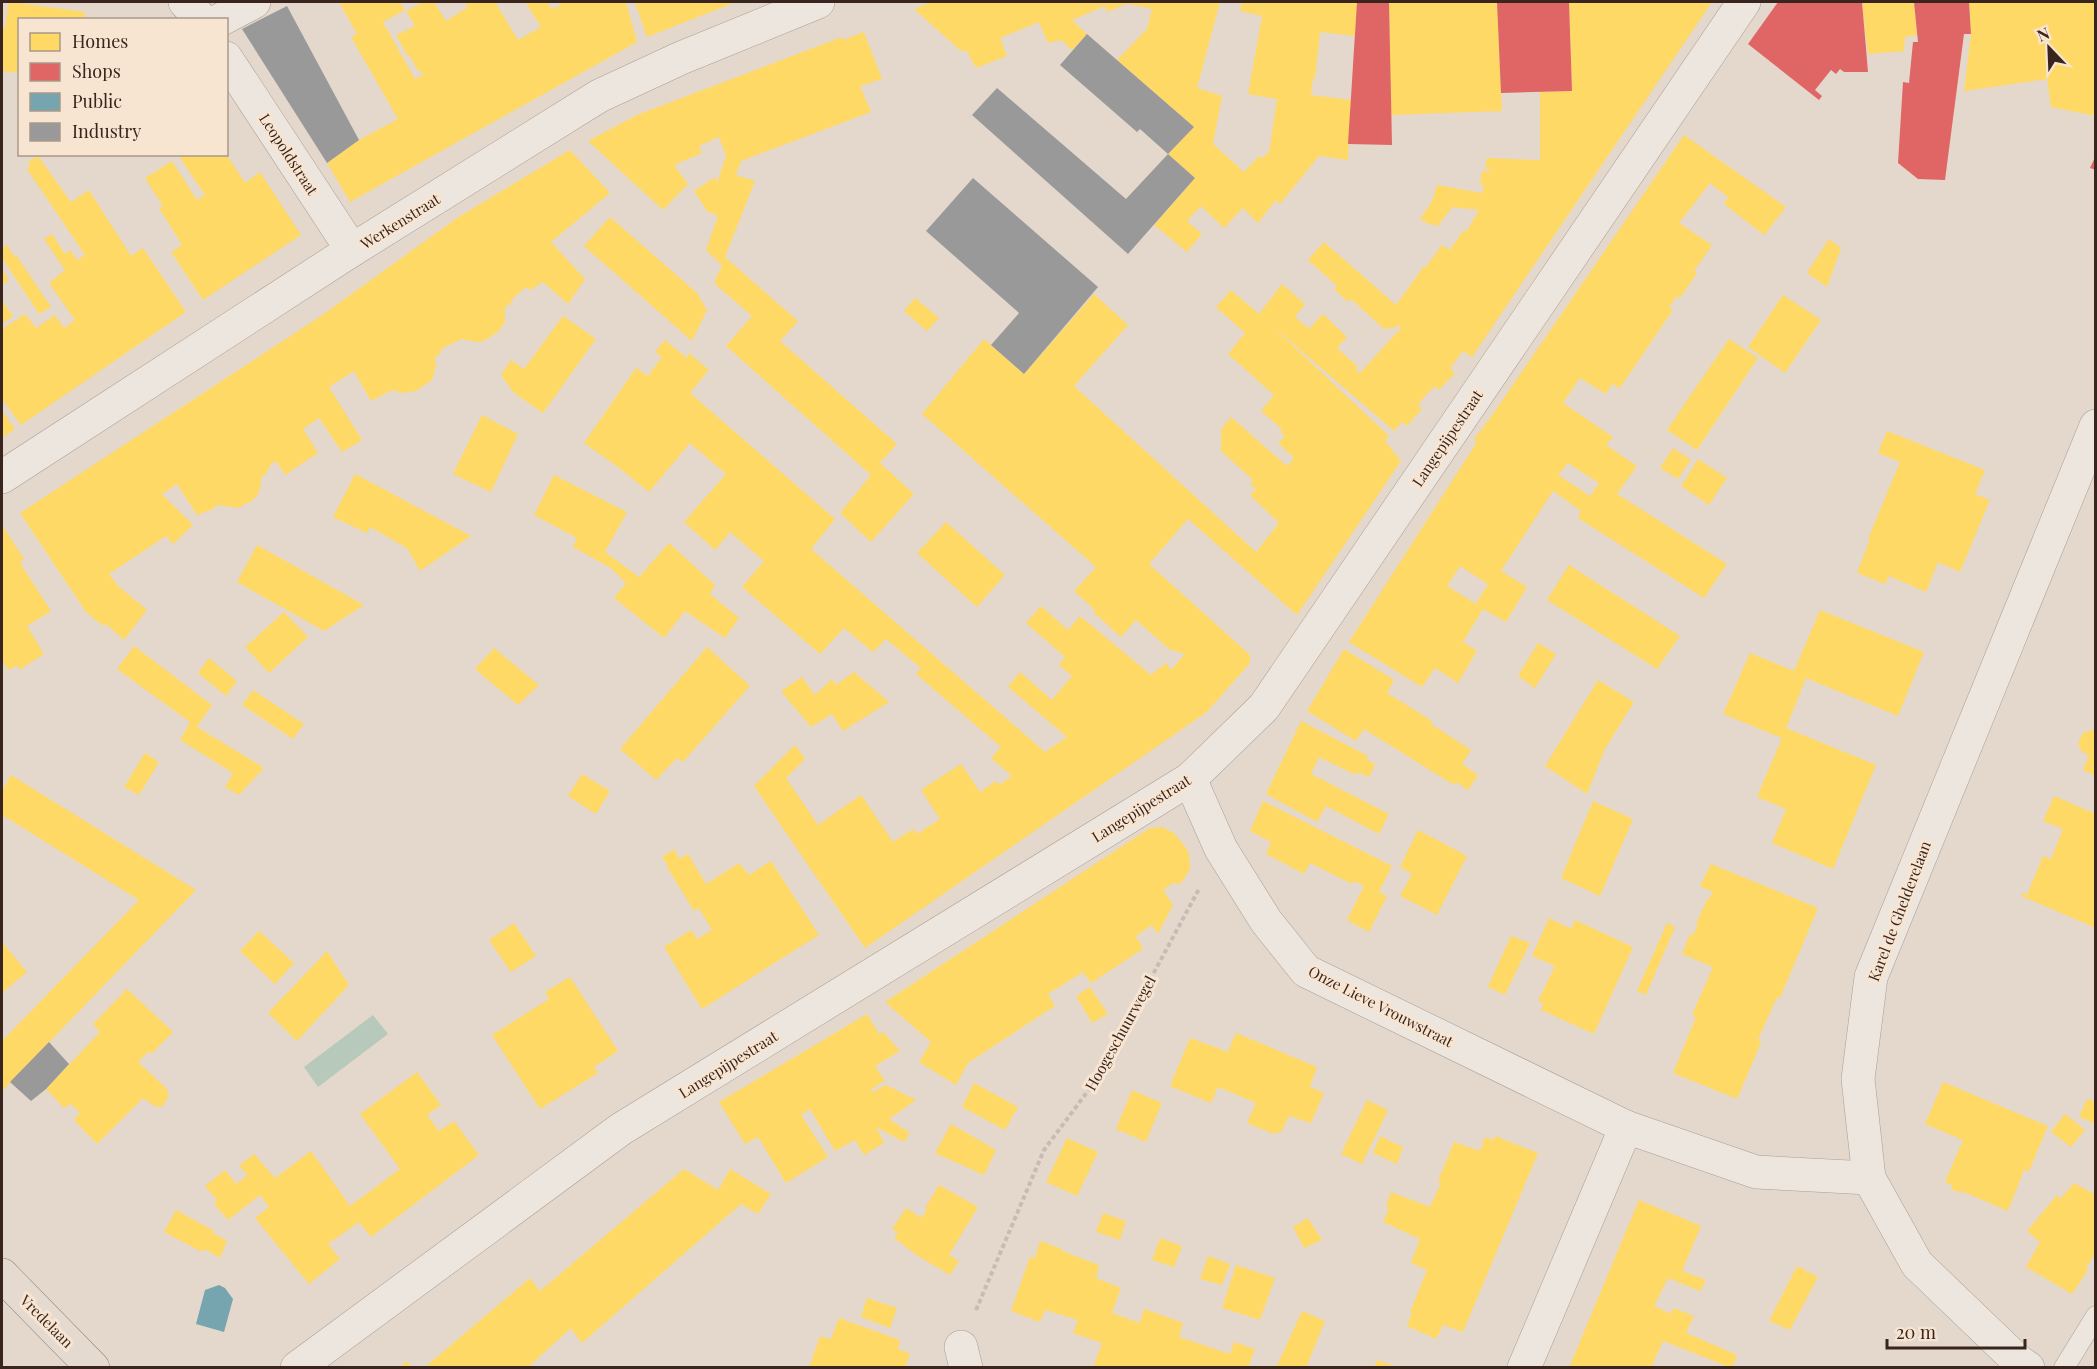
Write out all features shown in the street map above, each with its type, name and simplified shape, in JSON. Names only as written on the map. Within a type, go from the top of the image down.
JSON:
[{"type":"main road","name":"Vredelaan","points":[[2,1277],[66,1368]]},
{"type":"main road","name":"Vredelaan","points":[[2,1277],[93,1368]]},
{"type":"street","points":[[185,2],[200,18]]},
{"type":"street","points":[[224,18],[254,2]]},
{"type":"street","name":"Werkenstraat","points":[[2,477],[352,250],[599,96],[681,58],[818,2]]},
{"type":"street","name":"Langepijpestraat","points":[[297,1368],[621,1129],[1190,779],[1264,707],[1744,2]]},
{"type":"street","name":"Leopoldstraat","points":[[228,61],[352,250]]},
{"type":"street","name":"Karel de Ghelderelaan","points":[[2028,1368],[1917,1264],[1869,1178],[1858,1079],[1871,977],[2096,426]]},
{"type":"street","name":"Onze Lieve Vrouwstraat","points":[[1190,779],[1221,849],[1266,921],[1306,971],[1626,1127],[1756,1172],[1869,1178]]},
{"type":"street","points":[[1524,1368],[1626,1127]]},
{"type":"lane","points":[[2064,1368],[2096,1316]]},
{"type":"path","name":"Hoogeschuurwegel","points":[[963,1357],[1044,1150],[1096,1080],[1221,849]]},
{"type":"shaded area","points":[[373,1015],[388,1034],[318,1087],[304,1067]]},
{"type":"building: Homes","points":[[9,2],[85,12],[84,18],[18,18],[18,73],[2,71],[2,27],[5,28]]},
{"type":"building: Homes","points":[[339,2],[400,2],[405,10],[383,22],[415,79],[423,75],[420,70],[418,71],[410,56],[408,57],[396,35],[415,26],[406,11],[424,2],[434,2],[446,21],[468,7],[464,2],[495,2],[518,40],[541,27],[525,2],[547,2],[552,9],[561,5],[560,2],[626,2],[637,42],[350,202],[327,163],[359,140],[398,119],[351,37],[357,34]]},
{"type":"building: Homes","points":[[635,2],[736,2],[647,37]]},
{"type":"building: Homes","points":[[932,2],[1220,2],[1197,88],[1222,96],[1213,144],[1244,172],[1259,156],[1262,158],[1269,152],[1277,99],[1248,94],[1262,16],[1240,11],[1242,2],[1357,2],[1355,36],[1320,32],[1311,95],[1351,100],[1348,160],[1319,156],[1280,204],[1276,200],[1258,223],[1243,208],[1224,228],[1201,206],[1187,221],[1202,234],[1187,252],[1154,225],[1195,178],[1168,154],[1194,127],[1117,60],[1147,29],[1152,9],[1127,4],[1107,12],[1105,6],[1072,20],[1087,34],[1072,50],[1061,40],[1048,43],[1039,22],[1000,38],[1007,56],[976,68],[966,50],[961,51],[914,9]]},
{"type":"building: Homes","points":[[1389,2],[1497,2],[1502,111],[1391,115]]},
{"type":"building: Homes","points":[[1569,2],[1712,2],[1472,357],[1463,351],[1450,368],[1455,373],[1439,390],[1435,386],[1426,395],[1418,405],[1422,409],[1407,426],[1402,422],[1394,431],[1270,324],[1389,436],[1385,441],[1401,461],[1297,615],[1188,519],[1149,564],[1250,655],[1250,663],[1207,712],[865,948],[754,786],[795,745],[805,759],[786,778],[818,825],[861,795],[893,842],[913,829],[917,834],[940,819],[921,790],[961,764],[980,792],[996,781],[999,785],[1012,776],[991,758],[1001,747],[916,674],[921,668],[886,639],[873,652],[844,628],[820,654],[742,587],[764,561],[730,532],[715,550],[684,522],[726,474],[690,443],[649,492],[584,443],[636,368],[648,376],[662,357],[655,352],[665,340],[687,358],[689,353],[709,370],[690,393],[835,519],[811,549],[1045,752],[1067,737],[1008,687],[1020,672],[1052,700],[1072,676],[1059,665],[1065,657],[1026,623],[1041,606],[1068,630],[1080,616],[1151,675],[1166,663],[1171,670],[1185,654],[1169,649],[1136,620],[1121,637],[1093,612],[1095,610],[1074,591],[1096,567],[922,414],[984,339],[1024,374],[1094,294],[1128,325],[1074,386],[1256,552],[1279,523],[1250,495],[1256,489],[1250,484],[1253,480],[1221,451],[1221,429],[1231,417],[1287,466],[1294,458],[1278,443],[1285,436],[1280,432],[1282,429],[1261,411],[1274,395],[1228,354],[1245,333],[1216,307],[1231,290],[1259,314],[1282,284],[1305,304],[1295,317],[1309,329],[1323,314],[1347,337],[1337,348],[1358,367],[1356,370],[1360,373],[1401,328],[1398,325],[1384,329],[1351,299],[1348,302],[1334,289],[1337,286],[1308,260],[1324,242],[1396,305],[1442,245],[1450,250],[1463,231],[1467,231],[1479,210],[1452,207],[1438,226],[1420,219],[1432,201],[1437,185],[1482,193],[1484,185],[1480,185],[1482,170],[1489,172],[1490,169],[1485,168],[1487,158],[1540,160],[1540,92],[1572,91]]},
{"type":"building: Homes","points":[[1862,2],[1914,2],[1917,35],[1905,37],[1904,51],[1868,54]]},
{"type":"building: Homes","points":[[1969,2],[2096,2],[2096,116],[2051,107],[2047,79],[1964,91],[1971,34]]},
{"type":"building: Homes","points":[[864,32],[882,79],[860,86],[871,112],[741,161],[736,175],[755,181],[725,257],[798,321],[780,341],[897,444],[880,463],[914,494],[871,542],[840,513],[871,475],[726,346],[752,316],[714,283],[722,265],[706,250],[718,216],[707,211],[694,191],[715,177],[717,183],[726,156],[719,137],[699,146],[702,153],[674,165],[688,184],[663,210],[588,141],[637,115],[842,37],[843,40]]},
{"type":"building: Homes","points":[[1684,135],[1786,207],[1764,235],[1724,204],[1728,197],[1710,183],[1679,223],[1712,245],[1694,271],[1697,273],[1680,298],[1677,296],[1669,307],[1673,310],[1620,388],[1612,384],[1606,394],[1580,378],[1563,403],[1613,437],[1606,445],[1637,466],[1617,494],[1727,564],[1704,598],[1578,518],[1581,511],[1553,491],[1501,571],[1527,587],[1506,622],[1483,609],[1463,642],[1477,651],[1458,683],[1435,668],[1422,687],[1349,642],[1477,442],[1474,441],[1475,438]],"holes":[[[1568,463],[1599,483],[1590,496],[1558,475]],[[1460,566],[1488,584],[1476,604],[1447,586]]]},
{"type":"building: Homes","points":[[570,150],[610,193],[551,242],[585,279],[568,304],[543,282],[530,290],[526,287],[505,307],[505,322],[498,332],[484,341],[462,339],[441,349],[435,358],[436,366],[432,380],[416,391],[403,393],[392,390],[371,401],[354,371],[329,387],[362,440],[342,452],[319,418],[303,429],[318,453],[285,475],[276,461],[271,464],[266,474],[262,476],[259,493],[253,500],[238,508],[218,505],[197,515],[177,484],[162,494],[193,525],[173,544],[166,536],[109,574],[118,586],[147,610],[124,640],[106,624],[103,626],[86,612],[20,513],[321,316],[457,218]]},
{"type":"building: Homes","points":[[38,156],[71,202],[89,190],[131,256],[143,248],[186,312],[21,425],[2,399],[2,329],[25,314],[36,328],[55,315],[64,328],[75,320],[49,283],[65,270],[44,239],[52,234],[65,254],[70,250],[77,260],[85,255],[27,169],[30,166],[28,162]]},
{"type":"building: Homes","points":[[182,156],[227,156],[245,183],[260,172],[301,235],[203,300],[171,252],[182,245],[159,208],[163,206],[145,178],[172,161],[197,200],[205,195],[180,158]]},
{"type":"building: Homes","points":[[610,217],[697,293],[707,310],[692,341],[584,246]]},
{"type":"building: Homes","points":[[1829,239],[1841,248],[1827,287],[1807,273]]},
{"type":"building: Homes","points":[[7,245],[51,307],[39,314],[2,258],[2,249]]},
{"type":"building: Homes","points":[[2,269],[9,280],[2,285]]},
{"type":"building: Homes","points":[[1783,295],[1821,320],[1785,373],[1748,347]]},
{"type":"building: Homes","points":[[915,298],[939,318],[927,331],[904,311]]},
{"type":"building: Homes","points":[[2,300],[13,316],[2,324]]},
{"type":"building: Homes","points":[[563,316],[596,339],[543,413],[514,393],[501,375],[511,360],[524,369]]},
{"type":"building: Homes","points":[[1729,339],[1758,358],[1697,450],[1667,430]]},
{"type":"building: Homes","points":[[2,410],[15,429],[2,438]]},
{"type":"building: Homes","points":[[482,415],[518,434],[491,492],[453,474]]},
{"type":"building: Homes","points":[[1887,431],[1985,470],[1975,494],[1990,500],[1960,572],[1938,562],[1926,592],[1889,576],[1885,584],[1857,573],[1870,539],[1868,539],[1900,462],[1878,453]]},
{"type":"building: Homes","points":[[1673,448],[1691,460],[1678,479],[1660,468]]},
{"type":"building: Homes","points":[[1698,459],[1727,478],[1709,505],[1681,486]]},
{"type":"building: Homes","points":[[355,474],[471,536],[420,571],[407,548],[370,527],[367,533],[333,517]]},
{"type":"building: Homes","points":[[554,475],[627,512],[605,552],[639,577],[669,543],[715,585],[710,594],[739,618],[725,638],[685,611],[664,638],[614,598],[626,583],[611,568],[573,547],[577,538],[534,515]]},
{"type":"building: Homes","points":[[946,522],[1005,575],[977,607],[917,553]]},
{"type":"building: Homes","points":[[2,525],[24,559],[20,563],[51,611],[27,626],[44,654],[19,670],[18,665],[8,670],[2,659]]},
{"type":"building: Homes","points":[[257,545],[364,605],[324,631],[237,582]]},
{"type":"building: Homes","points":[[1569,565],[1680,636],[1657,669],[1547,600]]},
{"type":"building: Homes","points":[[1820,610],[1924,652],[1898,716],[1806,678],[1786,728],[1876,765],[1833,869],[1772,843],[1786,809],[1757,797],[1782,738],[1723,714],[1750,653],[1794,671]]},
{"type":"building: Homes","points":[[284,612],[308,637],[269,673],[245,647]]},
{"type":"building: Homes","points":[[1538,643],[1556,654],[1535,688],[1518,676]]},
{"type":"building: Homes","points":[[134,646],[212,705],[197,727],[264,768],[239,795],[225,787],[233,773],[180,740],[190,722],[117,669]]},
{"type":"building: Homes","points":[[707,647],[750,686],[683,762],[677,758],[656,780],[620,749]]},
{"type":"building: Homes","points":[[494,648],[539,685],[518,705],[475,669]]},
{"type":"building: Homes","points":[[1344,649],[1394,680],[1387,693],[1432,721],[1431,724],[1471,750],[1462,764],[1478,775],[1468,790],[1456,782],[1454,785],[1364,729],[1356,741],[1307,711]]},
{"type":"building: Homes","points":[[209,658],[237,681],[226,696],[198,673]]},
{"type":"building: Homes","points":[[854,672],[889,702],[843,731],[832,714],[811,727],[781,691],[802,677],[815,695],[832,679],[836,685]]},
{"type":"building: Homes","points":[[1598,680],[1634,702],[1605,749],[1587,794],[1545,766]]},
{"type":"building: Homes","points":[[253,690],[304,724],[293,739],[242,705]]},
{"type":"building: Homes","points":[[1301,721],[1368,756],[1366,758],[1375,765],[1369,777],[1358,772],[1356,775],[1319,757],[1311,774],[1389,814],[1379,834],[1326,806],[1317,822],[1266,794]]},
{"type":"building: Homes","points":[[2096,731],[2096,776],[2083,770],[2089,755],[2082,752],[2078,743],[2083,733]]},
{"type":"building: Homes","points":[[145,753],[159,762],[139,795],[124,787]]},
{"type":"building: Homes","points":[[582,774],[610,791],[596,814],[568,796]]},
{"type":"building: Homes","points":[[11,775],[196,890],[2,1091],[2,1041],[139,900],[2,815],[2,791]]},
{"type":"building: Homes","points":[[2054,796],[2096,814],[2096,928],[2021,896],[2023,893],[2027,895],[2043,856],[2051,859],[2063,829],[2043,821]]},
{"type":"building: Homes","points":[[1263,801],[1392,866],[1379,892],[1387,896],[1369,932],[1347,920],[1364,886],[1354,881],[1352,884],[1310,863],[1304,874],[1266,854],[1271,842],[1250,831]]},
{"type":"building: Homes","points":[[1593,801],[1633,819],[1600,896],[1561,878]]},
{"type":"building: Homes","points":[[1162,827],[1174,833],[1184,845],[1189,853],[1190,869],[1183,881],[1177,885],[1175,882],[1163,890],[1173,905],[1158,934],[1152,925],[1136,936],[1143,949],[1091,983],[1083,972],[1048,994],[1055,1006],[968,1063],[956,1085],[919,1062],[931,1042],[885,1002],[1150,828]]},
{"type":"building: Homes","points":[[1418,830],[1467,856],[1437,915],[1400,896],[1412,874],[1400,867]]},
{"type":"building: Homes","points":[[674,849],[679,859],[688,854],[706,884],[739,863],[749,875],[771,861],[819,935],[702,1009],[664,947],[691,930],[697,939],[712,930],[699,908],[694,911],[662,857]]},
{"type":"building: Homes","points":[[1711,864],[1818,908],[1780,998],[1777,997],[1758,1040],[1761,1041],[1760,1045],[1737,1099],[1673,1073],[1696,1017],[1692,1015],[1713,967],[1682,954],[1690,934],[1693,935],[1698,925],[1696,924],[1707,899],[1713,892],[1700,886]]},
{"type":"building: Homes","points":[[1549,918],[1571,929],[1575,920],[1633,947],[1594,1034],[1541,1010],[1543,1003],[1538,1001],[1555,966],[1532,956]]},
{"type":"building: Homes","points":[[514,923],[536,956],[511,972],[489,940]]},
{"type":"building: Homes","points":[[1667,923],[1675,927],[1646,995],[1637,991]]},
{"type":"building: Homes","points":[[259,931],[294,963],[275,984],[240,951]]},
{"type":"building: Homes","points":[[1511,936],[1530,943],[1505,995],[1488,987]]},
{"type":"building: Homes","points":[[2,942],[27,972],[2,993]]},
{"type":"building: Homes","points":[[327,951],[349,985],[297,1041],[268,1013]]},
{"type":"building: Homes","points":[[570,977],[618,1051],[594,1067],[598,1073],[540,1109],[492,1035],[549,999],[545,992]]},
{"type":"building: Homes","points":[[1090,987],[1108,1014],[1092,1023],[1076,996]]},
{"type":"building: Homes","points":[[127,989],[173,1032],[151,1054],[149,1051],[138,1062],[166,1088],[169,1095],[163,1106],[156,1107],[143,1098],[97,1144],[74,1120],[80,1113],[71,1104],[64,1108],[46,1089],[100,1032],[93,1024]]},
{"type":"building: Homes","points":[[867,1014],[879,1034],[883,1032],[900,1051],[875,1066],[885,1081],[871,1089],[873,1092],[886,1085],[916,1100],[889,1119],[910,1133],[904,1142],[876,1127],[884,1143],[864,1155],[855,1140],[835,1151],[810,1109],[801,1115],[828,1157],[786,1183],[758,1137],[745,1144],[719,1102]]},
{"type":"building: Homes","points":[[1236,1033],[1317,1067],[1310,1087],[1324,1093],[1311,1123],[1289,1116],[1282,1131],[1274,1134],[1247,1123],[1256,1103],[1218,1087],[1211,1103],[1170,1086],[1190,1038],[1228,1052]]},
{"type":"building: Homes","points":[[417,1072],[441,1105],[427,1115],[439,1131],[454,1121],[479,1155],[371,1237],[359,1222],[328,1244],[340,1259],[309,1284],[255,1218],[269,1207],[260,1195],[228,1220],[214,1204],[217,1200],[205,1186],[225,1170],[236,1184],[248,1175],[239,1166],[254,1154],[275,1178],[311,1151],[350,1206],[400,1169],[360,1114]]},
{"type":"building: Homes","points":[[1943,1082],[2048,1126],[2029,1171],[2024,1170],[2008,1211],[1951,1189],[1952,1185],[1945,1182],[1963,1140],[1925,1124]]},
{"type":"building: Homes","points":[[974,1083],[1018,1107],[1005,1130],[962,1107]]},
{"type":"building: Homes","points":[[1132,1090],[1162,1103],[1146,1142],[1116,1129]]},
{"type":"building: Homes","points":[[2087,1099],[2096,1102],[2096,1124],[2079,1117]]},
{"type":"building: Homes","points":[[1367,1100],[1388,1110],[1362,1164],[1341,1154]]},
{"type":"building: Homes","points":[[2065,1114],[2085,1130],[2071,1147],[2051,1132]]},
{"type":"building: Homes","points":[[951,1124],[996,1150],[984,1175],[935,1153]]},
{"type":"building: Homes","points":[[1380,1136],[1403,1147],[1397,1164],[1373,1153]]},
{"type":"building: Homes","points":[[1495,1136],[1538,1153],[1463,1332],[1443,1325],[1436,1339],[1407,1326],[1412,1312],[1410,1312],[1427,1270],[1411,1263],[1420,1239],[1383,1222],[1389,1208],[1386,1206],[1391,1192],[1430,1207],[1441,1183],[1438,1181],[1454,1142],[1480,1151],[1485,1137],[1494,1140]]},
{"type":"building: Homes","points":[[1067,1138],[1098,1152],[1077,1196],[1046,1182]]},
{"type":"building: Homes","points":[[684,1169],[718,1190],[730,1169],[771,1194],[758,1214],[741,1204],[582,1343],[567,1324],[570,1329],[527,1368],[424,1368],[530,1278],[540,1291]]},
{"type":"building: Homes","points":[[2074,1183],[2096,1195],[2096,1252],[2086,1268],[2088,1270],[2072,1294],[2026,1267],[2040,1242],[2027,1231],[2057,1195],[2060,1199]]},
{"type":"building: Homes","points":[[939,1185],[978,1207],[949,1255],[959,1261],[950,1275],[894,1238],[898,1232],[892,1229],[906,1208],[922,1218],[927,1209],[925,1208]]},
{"type":"building: Homes","points":[[1639,1200],[1701,1226],[1682,1271],[1706,1280],[1700,1291],[1668,1278],[1654,1306],[1671,1314],[1673,1308],[1694,1316],[1686,1333],[1737,1355],[1732,1368],[1663,1341],[1652,1365],[1659,1368],[1569,1368]]},
{"type":"building: Homes","points":[[176,1210],[227,1241],[220,1258],[204,1249],[202,1252],[164,1232]]},
{"type":"building: Homes","points":[[1103,1213],[1126,1221],[1120,1240],[1096,1232]]},
{"type":"building: Homes","points":[[1308,1218],[1322,1240],[1304,1248],[1293,1227]]},
{"type":"building: Homes","points":[[1160,1238],[1182,1246],[1174,1267],[1152,1260]]},
{"type":"building: Homes","points":[[1040,1241],[1099,1265],[1096,1278],[1121,1288],[1112,1313],[1140,1323],[1144,1309],[1183,1323],[1179,1337],[1230,1354],[1234,1342],[1255,1349],[1248,1368],[1093,1368],[1102,1343],[1073,1333],[1078,1320],[1045,1310],[1040,1322],[1011,1311],[1030,1257],[1035,1258]]},
{"type":"building: Homes","points":[[1208,1256],[1230,1264],[1222,1285],[1200,1279]]},
{"type":"building: Homes","points":[[1236,1265],[1275,1278],[1260,1320],[1222,1308]]},
{"type":"building: Homes","points":[[1797,1266],[1818,1277],[1790,1330],[1769,1321]]},
{"type":"building: Homes","points":[[867,1298],[897,1308],[890,1328],[861,1317]]},
{"type":"building: Homes","points":[[1302,1311],[1325,1321],[1306,1368],[1276,1368]]},
{"type":"building: Homes","points":[[839,1318],[900,1340],[898,1349],[910,1354],[905,1368],[809,1368],[820,1336],[831,1339]]},
{"type":"building: Homes","points":[[1377,1360],[1396,1367],[1396,1368],[1374,1368]]},
{"type":"building: Homes","points":[[407,1361],[412,1368],[399,1368]]},
{"type":"building: Shops","points":[[1357,2],[1389,2],[1392,145],[1348,144]]},
{"type":"building: Shops","points":[[1497,2],[1569,2],[1572,91],[1501,93]]},
{"type":"building: Shops","points":[[1778,2],[1862,2],[1868,72],[1844,72],[1840,69],[1836,74],[1831,70],[1815,90],[1822,96],[1819,100],[1748,44]]},
{"type":"building: Shops","points":[[1914,2],[1969,2],[1971,34],[1964,34],[1945,180],[1918,179],[1898,163],[1903,82],[1909,83],[1913,42],[1918,42]]},
{"type":"building: Shops","points":[[2096,155],[2096,170],[2090,168]]},
{"type":"building: Public","points":[[219,1285],[225,1288],[233,1299],[224,1332],[196,1324],[205,1290]]},
{"type":"building: Industry","points":[[287,6],[359,140],[327,163],[242,29]]},
{"type":"building: Industry","points":[[1087,34],[1194,127],[1168,154],[1140,129],[1137,132],[1060,65]]},
{"type":"building: Industry","points":[[997,88],[1126,199],[1168,154],[1195,178],[1128,254],[972,115]]},
{"type":"building: Industry","points":[[973,178],[1098,287],[1024,374],[991,345],[1019,313],[926,231]]},
{"type":"building: Industry","points":[[49,1042],[69,1064],[46,1089],[31,1101],[10,1082]]}]
